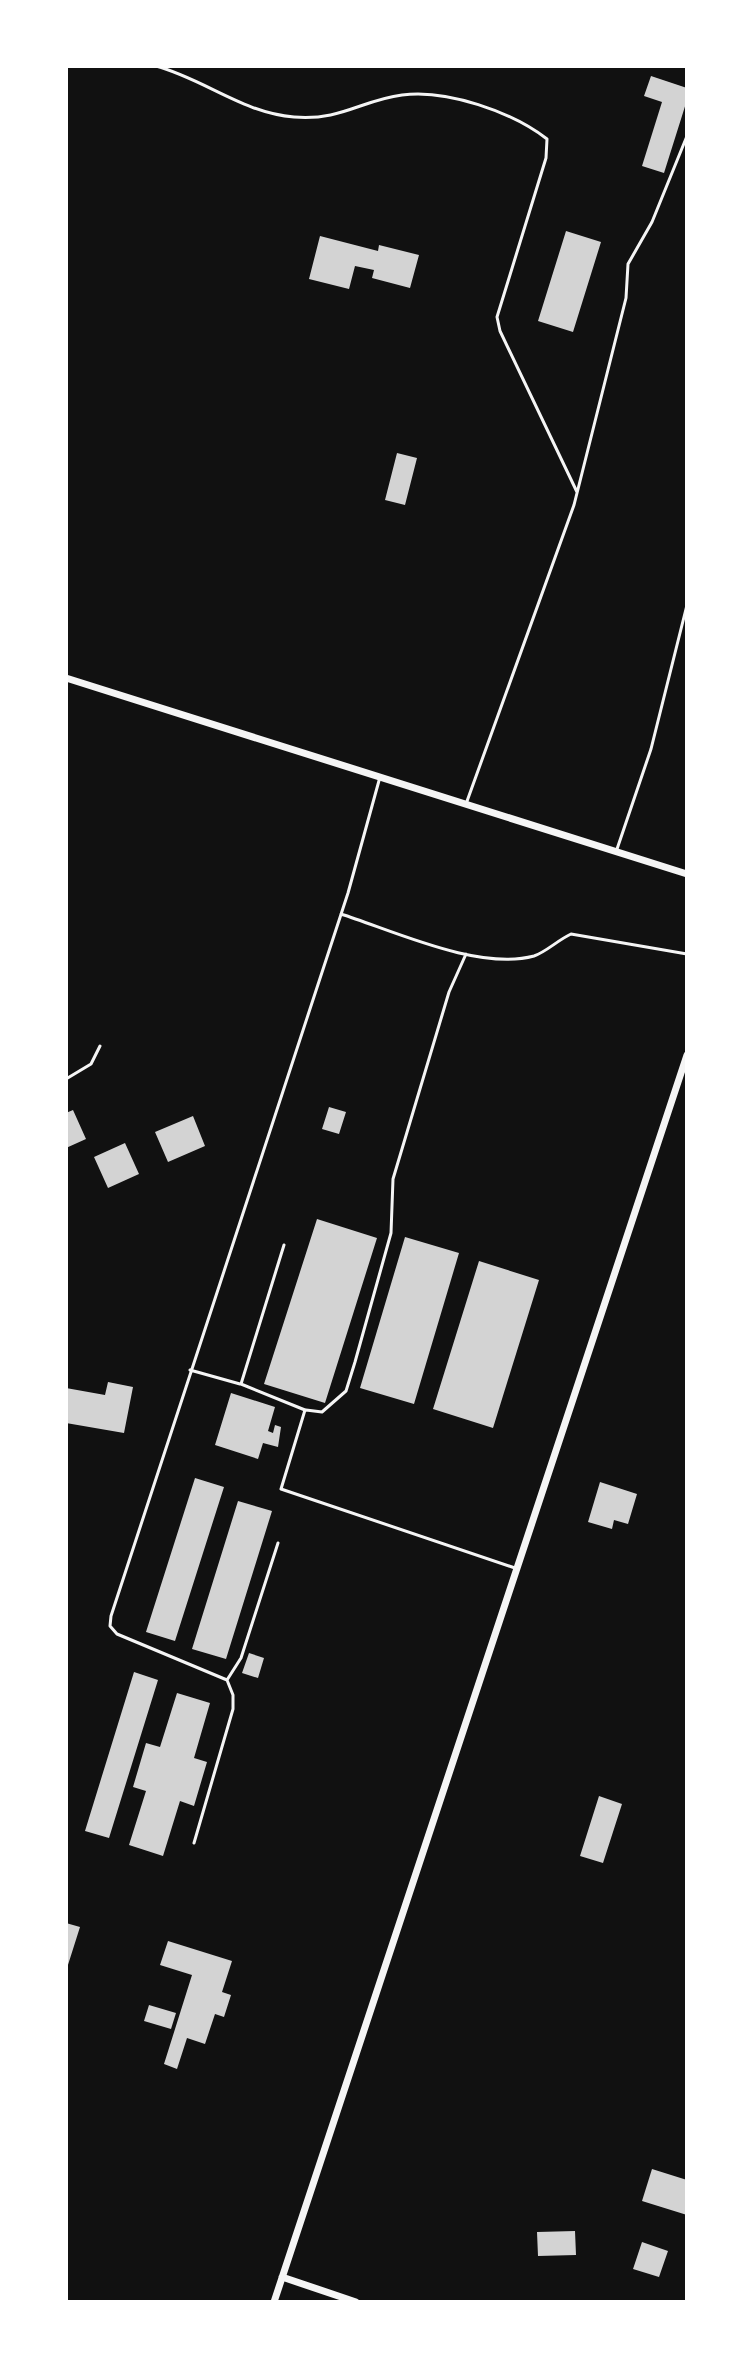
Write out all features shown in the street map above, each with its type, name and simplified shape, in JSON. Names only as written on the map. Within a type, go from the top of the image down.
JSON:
[{"type":"street","points":[[66,678],[687,874]]},
{"type":"street","points":[[274,2302],[687,1055]]},
{"type":"street","points":[[282,2277],[356,2302]]},
{"type":"lane","points":[[156,66],[189,75],[218,94],[293,117],[337,116],[401,95],[440,96],[530,126],[547,139],[546,158],[497,317],[500,331],[577,492]]},
{"type":"lane","points":[[466,804],[577,492],[626,298],[628,264],[652,222],[687,136]]},
{"type":"lane","points":[[616,852],[651,749],[687,605]]},
{"type":"lane","points":[[194,1843],[233,1709],[233,1695],[227,1680],[117,1634],[110,1626],[190,1370],[341,914],[380,777]]},
{"type":"lane","points":[[341,914],[466,954],[504,960],[536,955],[571,934],[687,954]]},
{"type":"lane","points":[[190,1370],[241,1384],[305,1410],[322,1412],[346,1391],[391,1233],[397,1165],[449,992],[466,954]]},
{"type":"lane","points":[[66,1079],[91,1064],[100,1046]]},
{"type":"lane","points":[[241,1384],[284,1245]]},
{"type":"lane","points":[[305,1410],[281,1489],[515,1568]]},
{"type":"lane","points":[[227,1680],[241,1658],[278,1543]]},
{"type":"building","points":[[651,76],[687,88],[687,100],[664,173],[642,166],[662,102],[644,96]]},
{"type":"building","points":[[566,231],[601,242],[573,332],[538,321]]},
{"type":"building","points":[[320,236],[378,251],[379,245],[419,255],[410,288],[372,278],[374,270],[355,266],[349,289],[309,279]]},
{"type":"building","points":[[397,453],[417,458],[405,505],[385,500]]},
{"type":"building","points":[[329,1107],[346,1112],[339,1134],[322,1129]]},
{"type":"building","points":[[73,1110],[86,1139],[66,1148],[66,1113]]},
{"type":"building","points":[[193,1116],[205,1146],[168,1162],[155,1132]]},
{"type":"building","points":[[125,1143],[139,1174],[108,1188],[94,1157]]},
{"type":"building","points":[[317,1219],[377,1238],[325,1403],[264,1384]]},
{"type":"building","points":[[405,1237],[459,1253],[414,1404],[360,1388]]},
{"type":"building","points":[[479,1261],[539,1280],[493,1428],[433,1409]]},
{"type":"building","points":[[108,1382],[133,1387],[124,1433],[66,1423],[66,1388],[105,1395]]},
{"type":"building","points":[[231,1393],[275,1407],[268,1431],[273,1433],[275,1425],[281,1427],[278,1447],[263,1443],[258,1459],[215,1445]]},
{"type":"building","points":[[195,1478],[224,1487],[175,1641],[146,1632]]},
{"type":"building","points":[[600,1482],[637,1494],[628,1524],[614,1520],[612,1529],[588,1522]]},
{"type":"building","points":[[238,1501],[272,1511],[226,1659],[192,1649]]},
{"type":"building","points":[[249,1653],[264,1658],[258,1678],[242,1673]]},
{"type":"building","points":[[134,1672],[158,1680],[109,1838],[85,1831]]},
{"type":"building","points":[[177,1693],[210,1703],[194,1758],[207,1762],[194,1806],[180,1801],[163,1856],[129,1845],[146,1791],[133,1787],[146,1743],[160,1747]]},
{"type":"building","points":[[599,1796],[622,1804],[603,1863],[580,1856]]},
{"type":"building","points":[[66,1923],[80,1927],[67,1968],[66,1968]]},
{"type":"building","points":[[168,1941],[232,1961],[222,1992],[231,1995],[224,2017],[215,2014],[205,2044],[187,2038],[177,2069],[164,2064],[192,1975],[160,1965]]},
{"type":"building","points":[[149,2005],[176,2013],[171,2029],[144,2021]]},
{"type":"building","points":[[652,2169],[687,2180],[687,2215],[642,2201]]},
{"type":"building","points":[[575,2231],[576,2255],[538,2256],[537,2232]]},
{"type":"building","points":[[642,2242],[668,2251],[659,2277],[633,2269]]}]
